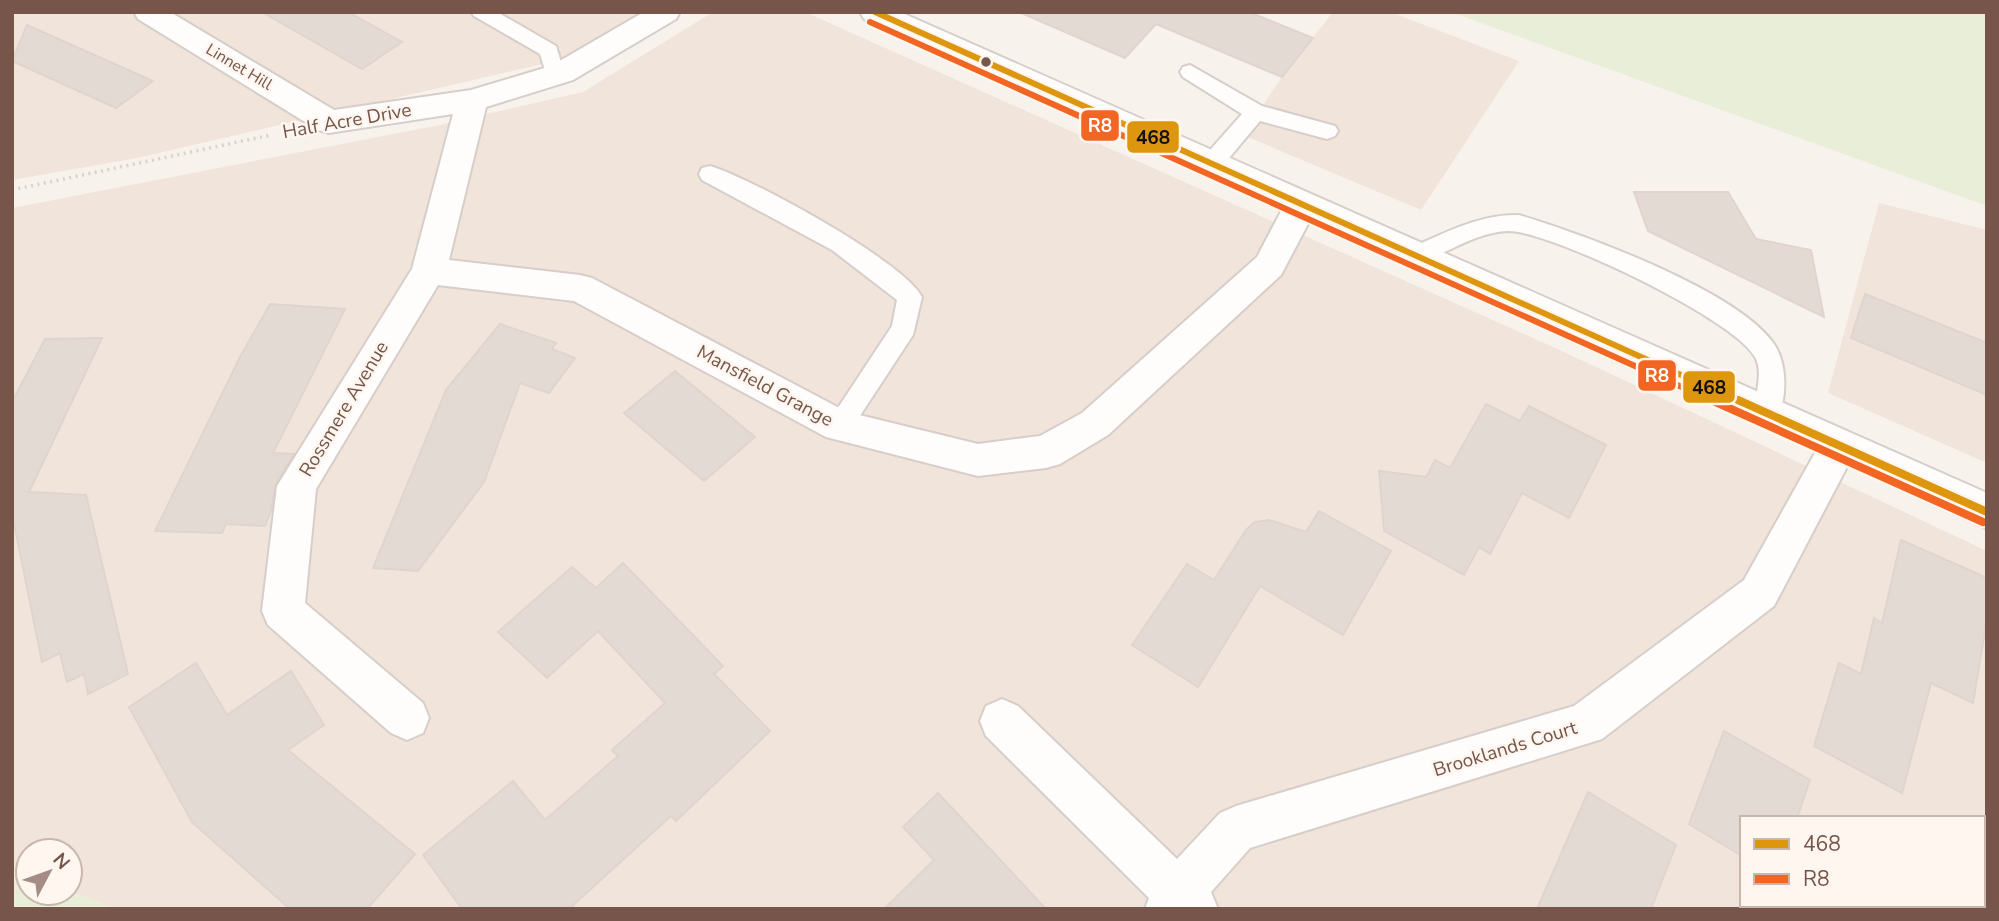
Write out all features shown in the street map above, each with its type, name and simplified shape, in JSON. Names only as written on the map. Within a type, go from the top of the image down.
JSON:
[{"type":"street","name":"Linnet Hill","points":[[148,12],[329,122]]},
{"type":"street","name":"Half Acre Drive","points":[[329,122],[472,100],[555,75],[666,12]]},
{"type":"street","points":[[874,12],[1987,513]]},
{"type":"street","name":"Rossmere Avenue","points":[[407,718],[283,611],[297,486],[429,271],[472,100]]},
{"type":"street","name":"Mansfield Grange","points":[[429,271],[580,288],[839,426],[978,460],[1046,452],[1096,424],[1269,266],[1301,205]]},
{"type":"street","name":"Brooklands Court","points":[[1180,904],[1236,828],[1586,724],[1759,593],[1839,446]]},
{"type":"street","points":[[1002,721],[1180,904]]},
{"type":"lane","points":[[481,12],[549,51],[555,75]]},
{"type":"lane","points":[[1191,72],[1255,112],[1327,131]]},
{"type":"lane","points":[[1211,164],[1255,112]]},
{"type":"lane","points":[[710,174],[837,241],[885,273],[910,297],[904,328],[839,426]]},
{"type":"lane","points":[[1414,256],[1480,228],[1506,222],[1520,223],[1667,283],[1723,312],[1756,338],[1772,369],[1767,414]]},
{"type":"path","name":"Half Acre Drive","points":[[12,190],[329,122]]},
{"type":"shaded area","points":[[12,12],[648,12],[585,54],[137,158],[12,180]]},
{"type":"shaded area","points":[[713,12],[805,12],[1562,351],[1987,551],[1985,894],[1985,816],[1740,816],[1740,907],[1980,909],[60,909],[84,907],[84,837],[14,837],[14,877],[12,876],[12,208],[440,125],[583,92]]},
{"type":"shaded area","points":[[1333,12],[1390,12],[1519,61],[1421,210],[1243,135],[1282,77]]},
{"type":"shaded area","points":[[1879,203],[1987,230],[1987,463],[1828,393]]},
{"type":"green space","points":[[1451,12],[1987,12],[1987,206]]},
{"type":"green space","points":[[12,869],[14,907],[84,907],[84,896],[117,909],[12,909]]},
{"type":"building","points":[[262,12],[348,12],[402,42],[362,69]]},
{"type":"building","points":[[1019,12],[1249,12],[1313,38],[1282,77],[1156,24],[1125,58]]},
{"type":"building","points":[[27,25],[153,81],[116,108],[12,61]]},
{"type":"building","points":[[1634,192],[1728,192],[1756,239],[1811,250],[1824,317],[1648,231]]},
{"type":"building","points":[[1865,294],[1987,343],[1987,395],[1851,338]]},
{"type":"building","points":[[270,304],[345,309],[273,453],[294,454],[275,485],[271,511],[265,526],[226,524],[222,533],[155,531],[240,357]]},
{"type":"building","points":[[500,324],[556,343],[552,349],[575,358],[549,393],[520,383],[484,482],[418,571],[373,568],[446,390]]},
{"type":"building","points":[[102,338],[29,492],[86,495],[128,674],[88,694],[84,674],[67,682],[60,653],[42,662],[14,523],[12,527],[12,402],[45,339]]},
{"type":"building","points":[[675,371],[755,437],[704,481],[624,413]]},
{"type":"building","points":[[1486,404],[1520,421],[1529,406],[1606,445],[1569,518],[1522,493],[1490,554],[1479,547],[1464,575],[1384,531],[1379,471],[1426,477],[1435,460],[1450,468]]},
{"type":"building","points":[[1319,511],[1391,551],[1343,635],[1260,586],[1198,687],[1132,645],[1187,564],[1214,580],[1246,530],[1255,522],[1269,520],[1306,532]]},
{"type":"building","points":[[1901,540],[1987,578],[1987,619],[1973,703],[1931,683],[1902,793],[1814,746],[1839,663],[1861,674],[1874,618],[1882,623]]},
{"type":"building","points":[[623,563],[723,666],[714,674],[770,731],[676,821],[671,816],[569,909],[462,909],[423,855],[513,781],[545,820],[618,756],[612,750],[665,703],[598,631],[547,678],[498,632],[572,567],[596,588]]},
{"type":"building","points":[[196,663],[227,715],[291,671],[324,725],[288,750],[415,854],[367,909],[290,909],[192,822],[129,707]]},
{"type":"building","points":[[1724,731],[1810,780],[1798,816],[1740,816],[1740,855],[1689,824]]},
{"type":"building","points":[[1588,792],[1676,845],[1651,909],[1537,909]]},
{"type":"building","points":[[938,793],[1046,909],[884,909],[934,860],[903,827]]},
{"type":"transit line","name":"468","points":[[875,12],[1987,512]]},
{"type":"transit line","name":"R8","points":[[870,22],[1983,522]]}]
